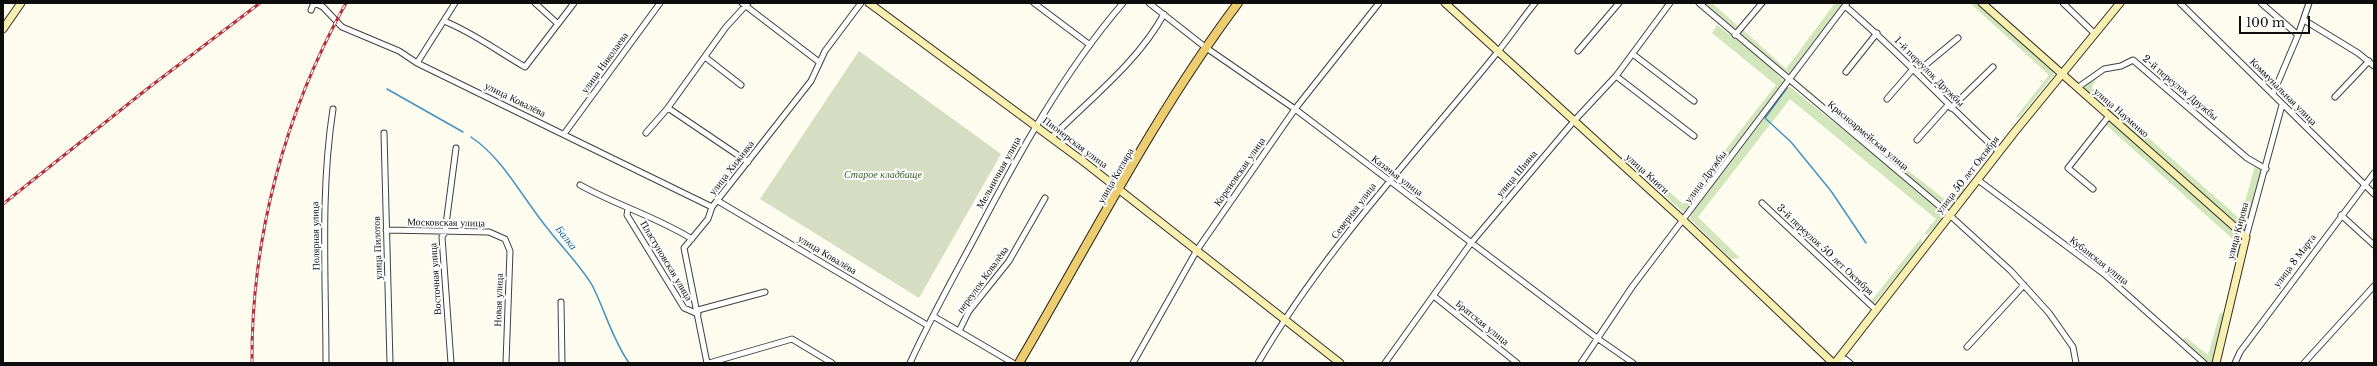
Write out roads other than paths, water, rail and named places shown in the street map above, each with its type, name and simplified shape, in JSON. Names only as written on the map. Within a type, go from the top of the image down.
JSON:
[{"type":"main road","name":"улица Котляра","points":[[1019,363],[1177,91],[1206,47],[1238,3]]},
{"type":"street","points":[[3,29],[22,3]]},
{"type":"street","name":"улица Ковалёва","points":[[311,10],[314,3],[323,7],[342,27],[399,51],[417,63],[712,207]]},
{"type":"street","points":[[417,63],[456,3]]},
{"type":"street","points":[[535,3],[558,24]]},
{"type":"street","points":[[444,21],[480,38],[500,53],[525,67],[574,3]]},
{"type":"street","name":"улица Николаева","points":[[564,134],[660,3]]},
{"type":"street","name":"улица Хижняка","points":[[708,363],[684,248],[708,219],[712,207],[811,81],[819,62],[861,3]]},
{"type":"street","name":"Пионерская улица","points":[[869,3],[1120,189],[1340,363]]},
{"type":"street","points":[[1034,3],[1090,46]]},
{"type":"street","name":"Мельничная улица","points":[[910,363],[927,325],[1036,126],[1090,46],[1123,3]]},
{"type":"street","name":"Казачья улица","points":[[1149,3],[1206,47],[1295,109],[1597,338],[1634,363]]},
{"type":"street","name":"Кореновская улица","points":[[1134,363],[1197,250],[1295,109],[1380,3]]},
{"type":"street","name":"улица Книги","points":[[1445,3],[1497,53],[1684,221],[1835,363]]},
{"type":"street","name":"Северная улица","points":[[1258,363],[1284,318],[1389,181],[1497,53],[1535,3]]},
{"type":"street","points":[[1578,51],[1619,3]]},
{"type":"street","name":"улица Шияна","points":[[1385,363],[1435,296],[1471,243],[1574,121],[1634,55],[1670,3]]},
{"type":"street","name":"Красноармейская улица","points":[[1699,3],[1789,81],[1949,215],[2011,271],[2049,314],[2073,347],[2076,363]]},
{"type":"street","points":[[1735,35],[1762,3]]},
{"type":"street","name":"улица Науменко","points":[[1982,3],[2060,74],[2246,237]]},
{"type":"street","points":[[2063,3],[2094,33]]},
{"type":"street","name":"улица 50 лет Октября","points":[[1835,363],[1875,309],[2060,74],[2120,3]]},
{"type":"street","name":"Коммунальная улица","points":[[2180,3],[2374,194]]},
{"type":"street","points":[[2261,3],[2298,35]]},
{"type":"street","points":[[2273,94],[2310,3]]},
{"type":"street","points":[[646,133],[668,108],[726,27],[746,4],[819,62]]},
{"type":"street","name":"1-й переулок Дружбы","points":[[1846,4],[1877,33],[1949,106],[1999,152]]},
{"type":"street","name":"улица Дружбы","points":[[1581,363],[1632,287],[1684,221],[1846,4]]},
{"type":"street","points":[[1051,138],[1121,70],[1158,26],[1164,14]]},
{"type":"street","points":[[2304,20],[2369,61],[2374,66]]},
{"type":"street","points":[[1846,72],[1877,33]]},
{"type":"street","points":[[1888,99],[1915,71],[1958,38]]},
{"type":"street","points":[[1634,55],[1694,101]]},
{"type":"street","points":[[705,57],[741,85]]},
{"type":"street","name":"2-й переулок Дружбы","points":[[2077,88],[2104,69],[2121,66],[2133,60],[2247,158],[2266,169]]},
{"type":"street","points":[[2335,97],[2369,61]]},
{"type":"street","points":[[1917,140],[1949,106],[1993,67]]},
{"type":"street","points":[[1616,76],[1694,136]]},
{"type":"street","name":"улица Кирова","points":[[2216,363],[2246,237],[2266,169],[2282,105]]},
{"type":"street","points":[[668,108],[748,162]]},
{"type":"street","name":"Полярная улица","points":[[326,363],[324,192],[327,150],[333,109]]},
{"type":"street","points":[[2093,189],[2068,168],[2109,116]]},
{"type":"street","name":"улица Пилотов","points":[[384,133],[390,363]]},
{"type":"street","name":"Восточная улица","points":[[451,363],[442,237],[445,232],[456,148]]},
{"type":"street","name":"улица 8 Марта","points":[[2235,363],[2240,352],[2341,214],[2374,173]]},
{"type":"street","name":"Кубанская улица","points":[[1978,180],[2104,274],[2204,363]]},
{"type":"street","name":"Пластуновская улица","points":[[580,185],[628,209],[676,229],[692,239]]},
{"type":"street","name":"переулок Ковалёва","points":[[959,331],[969,312],[1009,261],[1045,198]]},
{"type":"street","name":"улица Ковалёва","points":[[718,201],[927,325]]},
{"type":"street","name":"3-й переулок 50 лет Октября","points":[[1762,203],[1875,309]]},
{"type":"street","name":"Пластуновская улица","points":[[628,209],[627,214],[684,308],[698,312]]},
{"type":"street","points":[[2341,214],[2374,245]]},
{"type":"street","name":"Московская улица","points":[[386,230],[489,232],[505,239]]},
{"type":"street","name":"Новая улица","points":[[505,239],[510,251],[506,363]]},
{"type":"street","points":[[1967,347],[2024,285]]},
{"type":"street","points":[[2304,363],[2374,286]]},
{"type":"street","points":[[698,312],[764,292]]},
{"type":"street","name":"Братская улица","points":[[1435,296],[1517,363]]},
{"type":"street","points":[[560,302],[562,363]]},
{"type":"street","points":[[933,316],[1012,363]]},
{"type":"street","points":[[708,363],[792,339],[832,363]]},
{"type":"street","points":[[1835,363],[1845,359],[1850,363]]},
{"type":"waterway","points":[[1787,88],[1765,118],[1791,142],[1831,191],[1866,243]]},
{"type":"waterway","name":"Балка","points":[[387,89],[463,132]]},
{"type":"waterway","name":"Балка","points":[[471,137],[483,146],[503,168],[553,236],[591,282],[618,345],[629,363]]},
{"type":"railway","points":[[3,204],[147,89],[260,3]]},
{"type":"railway","points":[[252,363],[253,316],[258,269],[265,223],[276,177],[289,132],[305,88],[324,45],[346,3]]},
{"type":"park label","name":"Старое кладбище","points":[[883,175]]}]
